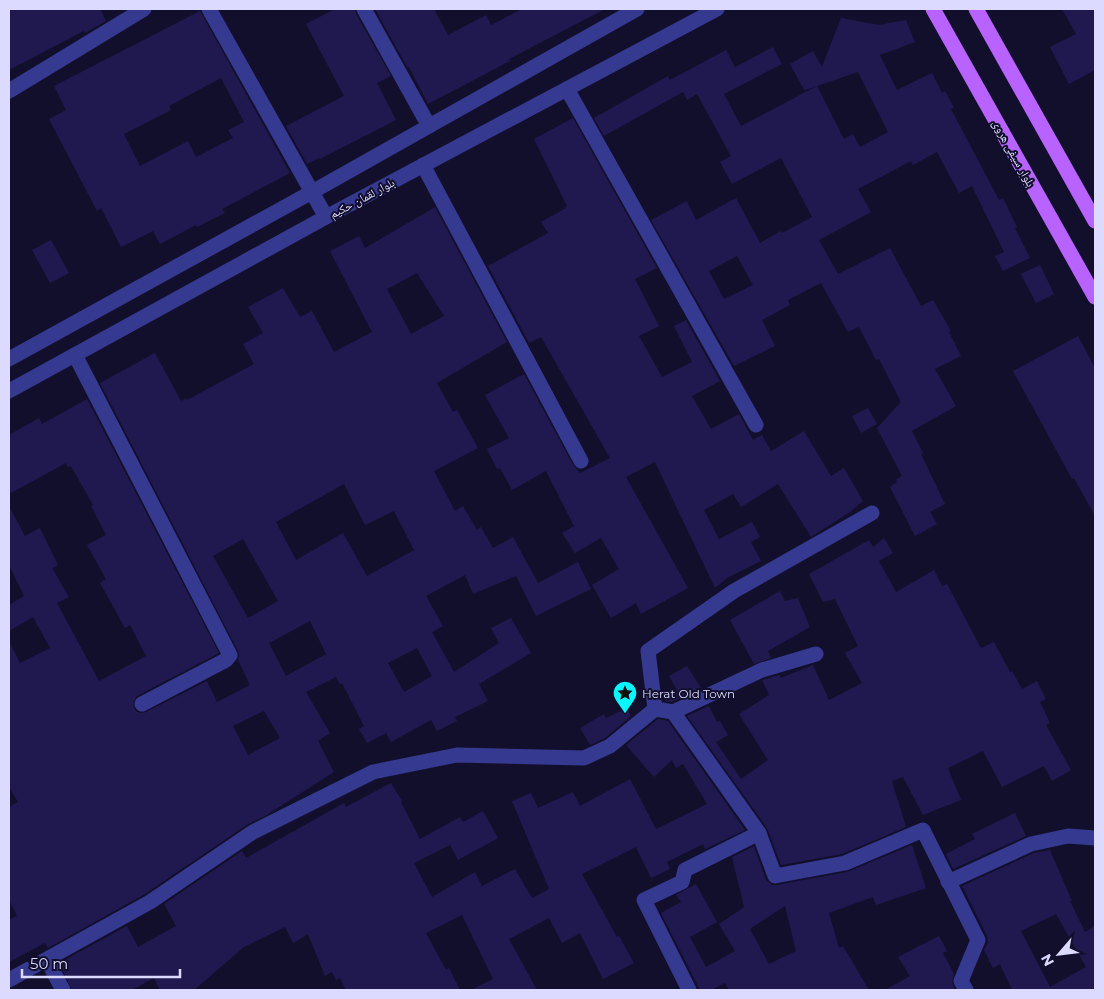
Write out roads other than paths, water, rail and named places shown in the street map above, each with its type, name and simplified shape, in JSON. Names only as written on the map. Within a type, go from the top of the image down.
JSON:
[{"type":"main road","name":"بلوار سیفی هروی","points":[[933,9],[1095,297]]},
{"type":"main road","points":[[976,9],[1095,220]]},
{"type":"street","points":[[9,91],[144,9]]},
{"type":"street","points":[[209,9],[326,217]]},
{"type":"street","points":[[364,9],[429,126]]},
{"type":"street","points":[[9,359],[312,192],[637,9]]},
{"type":"street","name":"بلوار لقمان حکیم","points":[[9,391],[326,217],[717,9]]},
{"type":"street","points":[[567,89],[756,424]]},
{"type":"street","points":[[423,165],[581,461]]},
{"type":"street","points":[[75,355],[230,654],[226,660],[142,704]]},
{"type":"street","points":[[656,709],[648,650],[734,591],[872,513]]},
{"type":"street","points":[[9,980],[150,902],[253,832],[373,772],[456,755],[584,758],[610,746],[656,709],[673,712],[762,670],[816,654]]},
{"type":"street","points":[[673,712],[759,833],[775,876],[845,863],[924,830],[978,940],[961,981],[966,990]]},
{"type":"street","points":[[689,990],[644,900],[682,882],[685,870],[759,833]]},
{"type":"street","points":[[948,882],[1031,844],[1068,836],[1095,838]]},
{"type":"street","points":[[47,960],[63,990]]},
{"type":"place","name":"Herat Old Town","points":[[625,714]]}]
